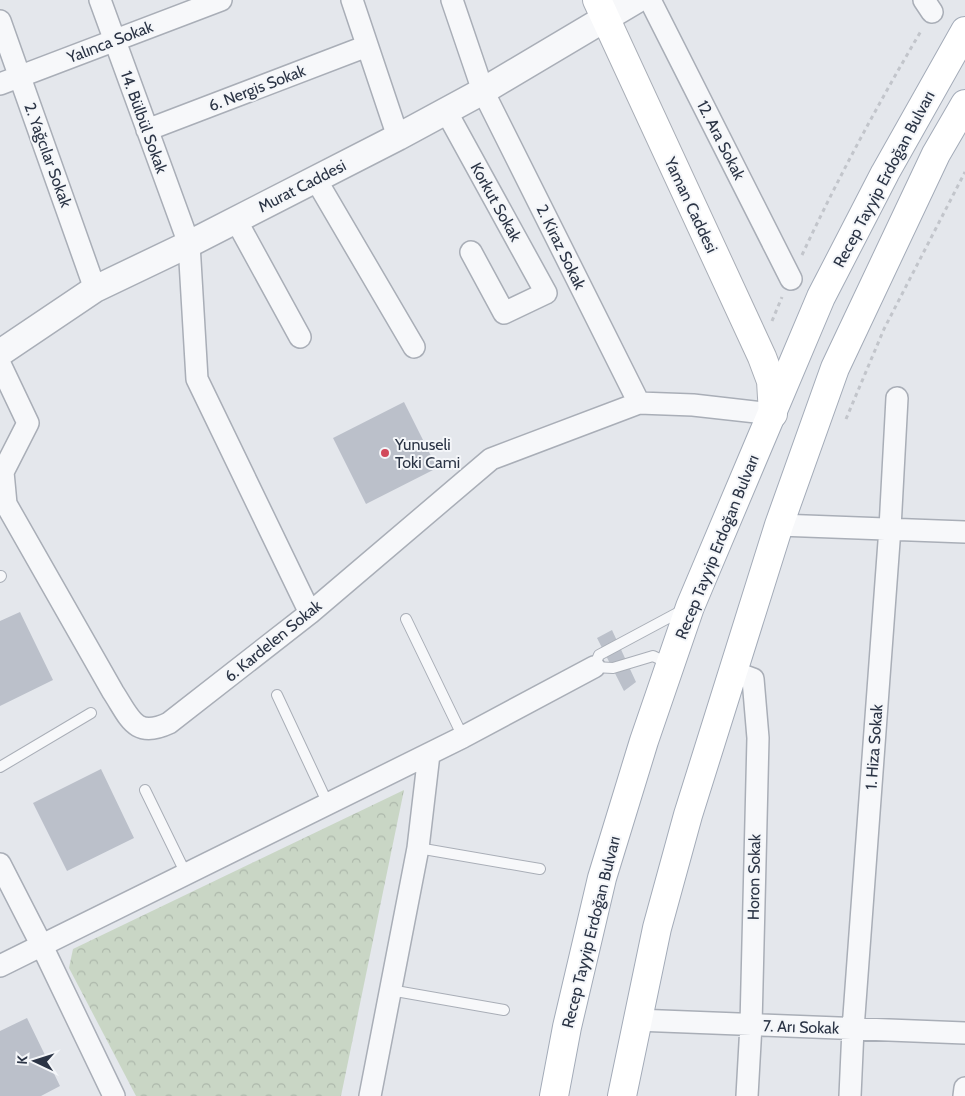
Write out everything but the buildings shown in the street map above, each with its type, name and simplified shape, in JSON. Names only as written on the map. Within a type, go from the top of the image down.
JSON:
[{"type":"main road","name":"Yaman Caddesi","points":[[600,9],[762,356],[771,381],[773,414]]},
{"type":"main road","name":"Recep Tayyip Erdoğan Bulvarı","points":[[554,1096],[567,1027],[602,878],[644,741],[690,607],[821,297],[885,173],[965,31]]},
{"type":"main road","points":[[936,154],[954,103],[965,84]]},
{"type":"main road","points":[[622,1096],[636,1020],[657,928],[688,815],[779,525],[835,368],[936,154],[965,104]]},
{"type":"street","name":"14. Bülbül Sokak","points":[[100,0],[188,244],[197,379],[310,613]]},
{"type":"street","name":"Yalınca Sokak","points":[[0,84],[221,0]]},
{"type":"street","points":[[352,0],[398,137]]},
{"type":"street","name":"2. Kiraz Sokak","points":[[452,0],[483,91],[638,403]]},
{"type":"street","name":"Murat Caddesi","points":[[0,353],[95,289],[236,220],[483,91],[600,9],[636,0]]},
{"type":"street","name":"12. Ara Sokak","points":[[650,0],[791,279]]},
{"type":"street","name":"2. Yağcılar Sokak","points":[[0,21],[95,289]]},
{"type":"street","name":"6. Nergis Sokak","points":[[147,130],[367,46]]},
{"type":"street","name":"Korkut Sokak","points":[[446,111],[546,293]]},
{"type":"street","points":[[315,178],[414,347]]},
{"type":"street","points":[[236,220],[300,337]]},
{"type":"street","points":[[471,252],[504,313],[576,278]]},
{"type":"street","name":"6. Kardelen Sokak","points":[[0,364],[28,423],[3,472],[6,504],[113,692],[131,720],[141,729],[156,729],[169,723],[310,613],[491,458],[638,403],[693,405],[773,414]]},
{"type":"street","name":"1. Hiza Sokak","points":[[850,1096],[853,1029],[890,528],[897,398]]},
{"type":"street","points":[[779,525],[965,532]]},
{"type":"street","points":[[0,966],[463,737],[594,667]]},
{"type":"street","name":"Horon Sokak","points":[[734,672],[753,679],[758,738],[751,1025],[747,1096]]},
{"type":"street","points":[[370,1096],[418,848],[428,754]]},
{"type":"street","points":[[0,864],[42,946],[114,1096]]},
{"type":"street","name":"7. Arı Sokak","points":[[636,1020],[965,1033]]},
{"type":"street","points":[[964,1096],[965,1088]]},
{"type":"lane","points":[[670,665],[653,656],[613,668],[594,667],[599,655],[690,607]]},
{"type":"lane","points":[[406,619],[463,737]]},
{"type":"lane","points":[[278,695],[328,804]]},
{"type":"lane","points":[[0,767],[91,713]]},
{"type":"lane","points":[[145,790],[186,874]]},
{"type":"lane","points":[[418,848],[540,869]]},
{"type":"lane","points":[[390,990],[504,1010]]},
{"type":"path","points":[[762,356],[766,333],[824,209],[928,6]]},
{"type":"green space","points":[[404,790],[341,1096],[136,1096],[69,968],[73,949]]},
{"type":"place","name":"Yunuseli Toki Cami","points":[[385,453]]}]
